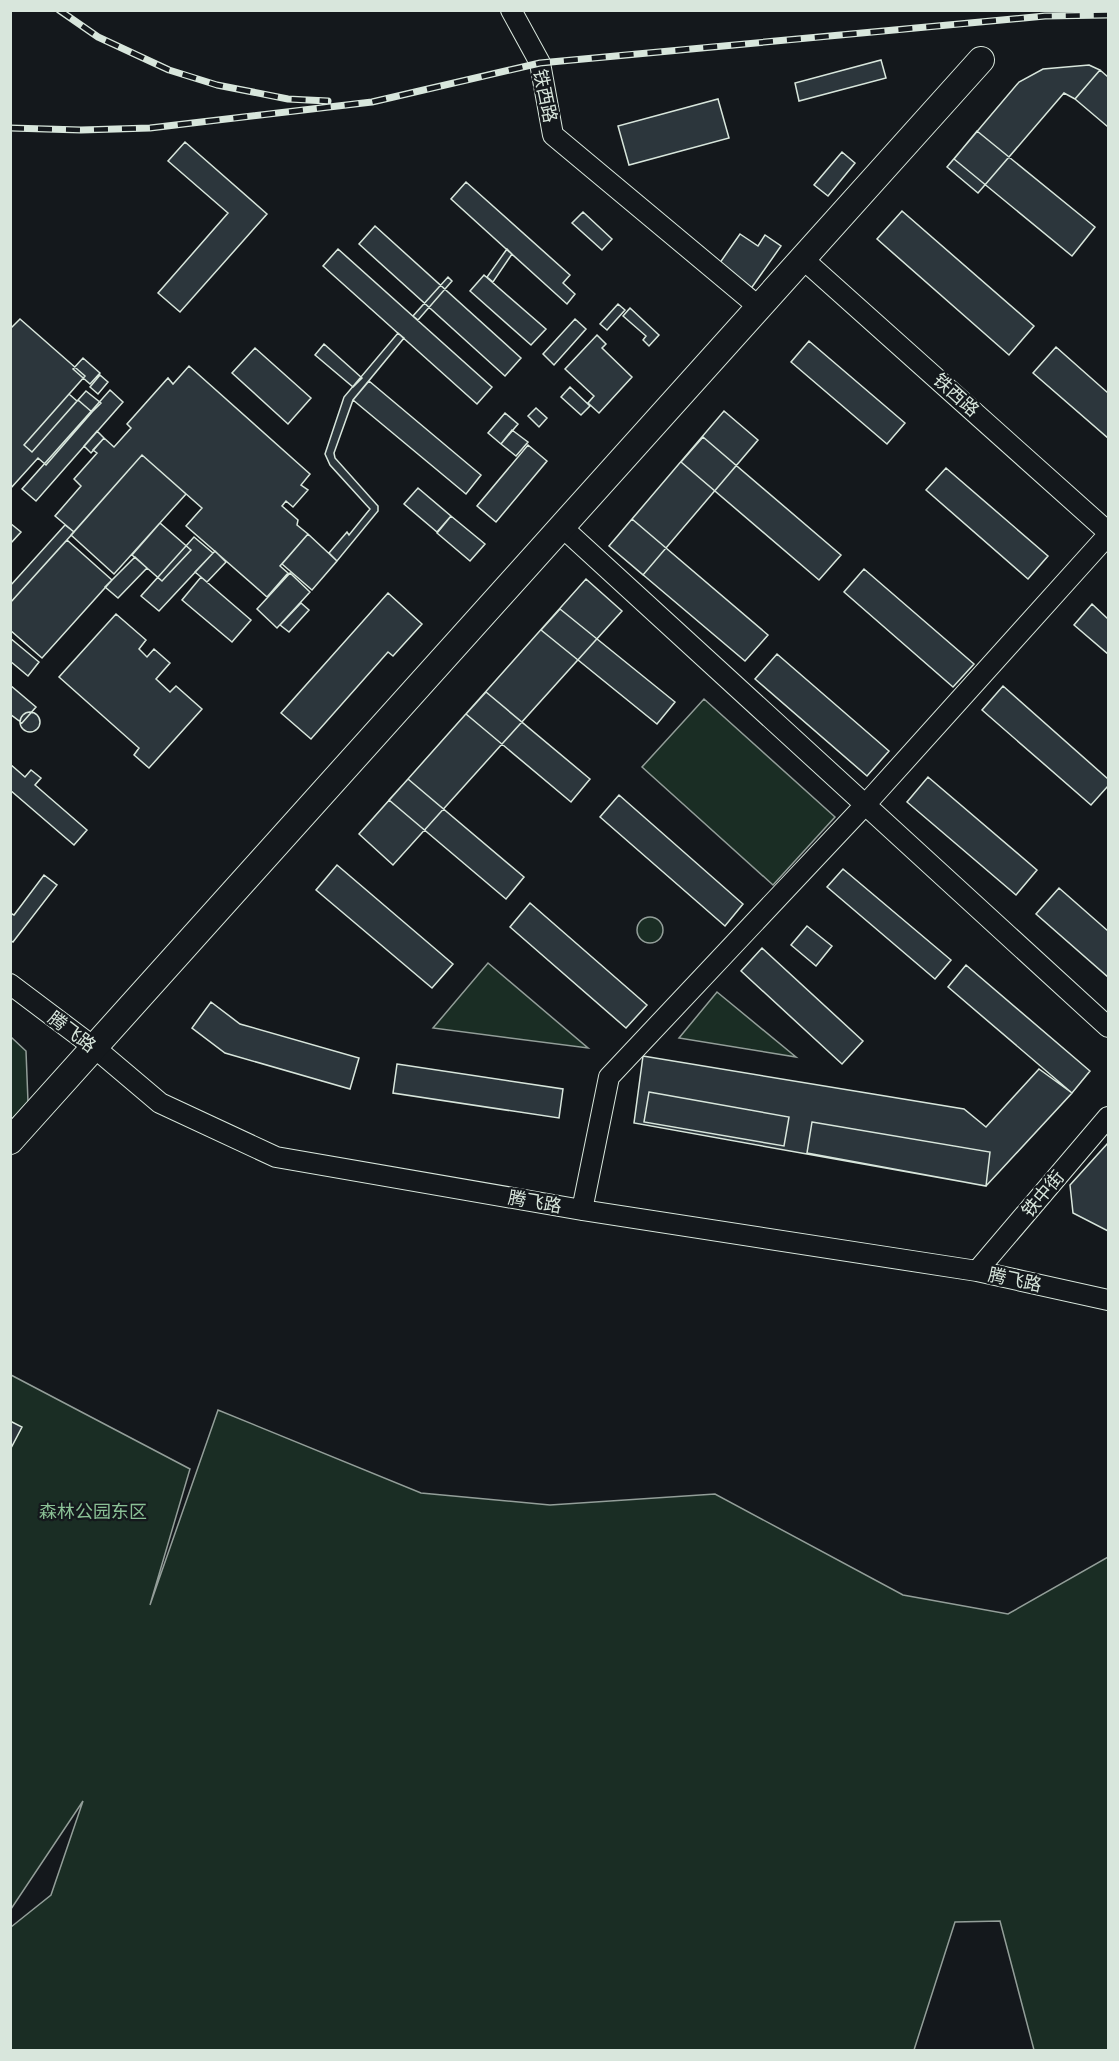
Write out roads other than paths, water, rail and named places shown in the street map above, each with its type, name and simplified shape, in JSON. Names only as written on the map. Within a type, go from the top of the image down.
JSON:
[{"type":"main road","points":[[10,1141],[981,60]]},
{"type":"street","name":"铁西路","points":[[511,10],[540,63],[554,135],[759,307]]},
{"type":"street","name":"铁西路","points":[[803,259],[1108,533]]},
{"type":"street","points":[[562,527],[1108,1027]]},
{"type":"street","points":[[582,1210],[609,1077],[865,805],[1108,533]]},
{"type":"street","name":"腾飞路","points":[[10,984],[95,1048],[160,1103],[276,1157],[582,1210],[977,1271],[1108,1300]]},
{"type":"street","name":"铁中街","points":[[977,1271],[1108,1117]]},
{"type":"railway","points":[[59,10],[98,37],[169,70],[217,85],[288,99],[328,101]]},
{"type":"railway","points":[[10,128],[81,130],[150,128],[372,102],[540,63],[1045,16],[1108,15]]},
{"type":"park label","name":"森林公园东区","points":[[93,1512]]}]
